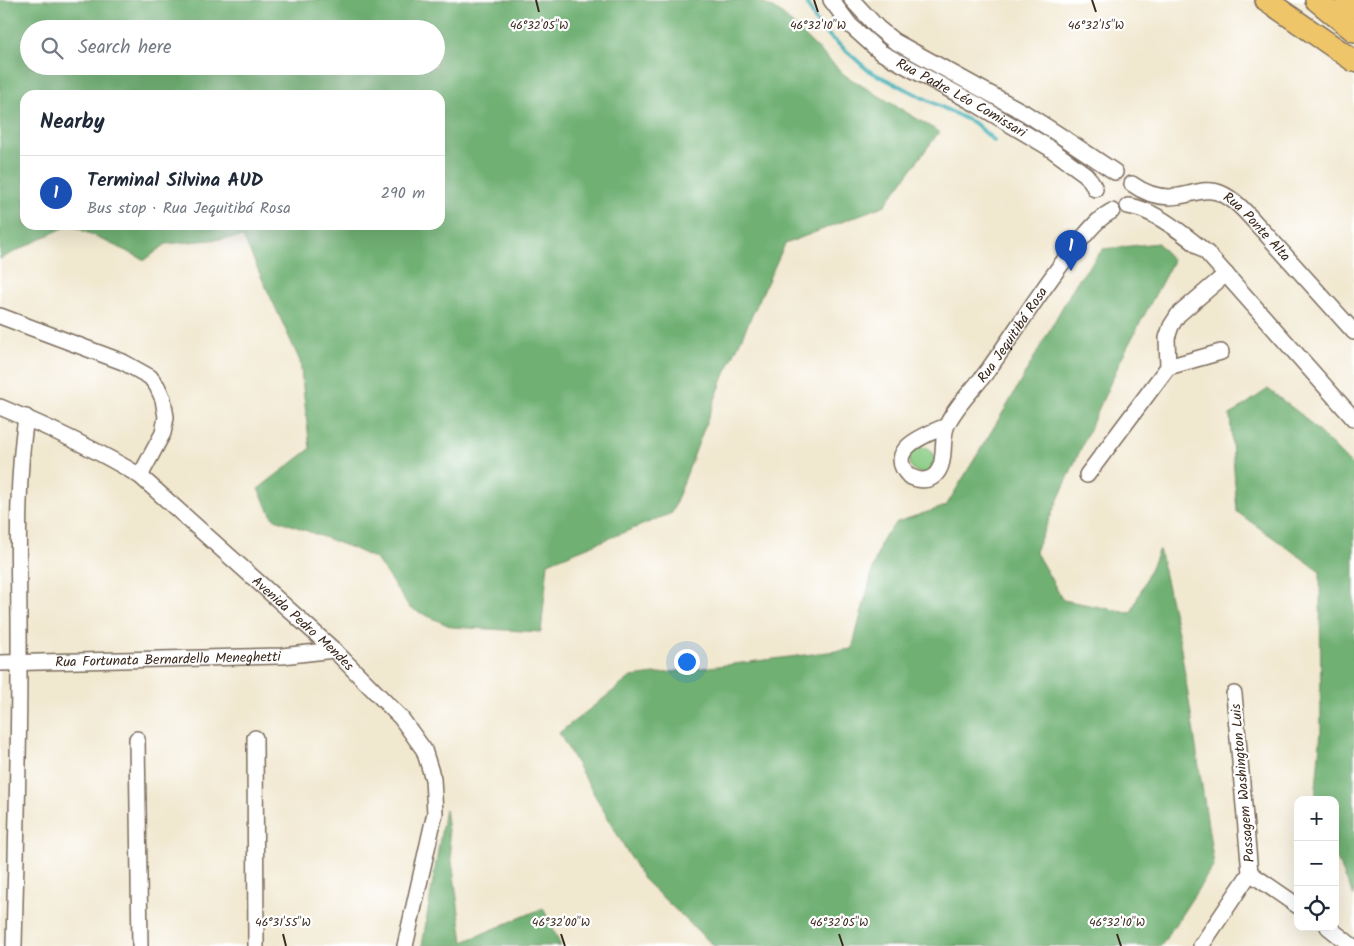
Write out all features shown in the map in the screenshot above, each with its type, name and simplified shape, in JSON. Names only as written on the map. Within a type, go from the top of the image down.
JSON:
[{"type":"highway","points":[[1266,0],[1347,56]]},
{"type":"highway","points":[[1316,0],[1354,31]]},
{"type":"highway","points":[[1346,0],[1354,7]]},
{"type":"street","name":"Rua Padre Léo Comissari","points":[[831,0],[850,25],[880,52],[976,104],[1048,147],[1085,174],[1095,189]]},
{"type":"street","name":"Rua Padre Léo Comissari","points":[[852,0],[878,28],[894,41],[1025,113],[1115,172]]},
{"type":"street","points":[[1115,172],[1127,177],[1132,184],[1134,196],[1128,206],[1122,210],[1103,212],[1095,196],[1095,189],[1102,177],[1115,172]]},
{"type":"street","name":"Rua Ponte Alta","points":[[1132,184],[1147,192],[1161,196],[1177,196],[1212,191],[1228,197],[1276,245],[1354,332]]},
{"type":"street","points":[[1128,206],[1147,212],[1190,240],[1207,254],[1354,419]]},
{"type":"street","name":"Rua Jequitibá Rosa","points":[[946,426],[992,364],[1060,264],[1103,212]]},
{"type":"street","points":[[1168,367],[1167,338],[1171,326],[1178,315],[1226,274]]},
{"type":"street","points":[[0,316],[123,362],[141,371],[154,381],[164,399],[166,417],[163,433],[140,476]]},
{"type":"street","points":[[1088,475],[1168,367],[1221,352]]},
{"type":"street","name":"Avenida Pedro Mendes","points":[[0,407],[121,464],[140,476],[334,650],[401,718],[424,750],[433,779],[435,813],[405,946]]},
{"type":"street","points":[[14,946],[19,663],[19,471],[26,418]]},
{"type":"street","name":"Rua Fortunata Bernardello Meneghetti","points":[[0,663],[282,656],[334,650]]},
{"type":"street","name":"Passagem Washington Luis","points":[[1201,946],[1250,873],[1234,694]]},
{"type":"street","points":[[255,738],[256,946]]},
{"type":"street","points":[[137,739],[140,946]]},
{"type":"street","points":[[1250,873],[1294,903]]},
{"type":"street","points":[[1333,931],[1352,946]]},
{"type":"green space","points":[[0,0],[758,0],[781,13],[846,76],[939,132],[885,205],[785,244],[724,376],[672,513],[548,563],[541,632],[452,627],[410,608],[376,559],[273,518],[258,489],[310,449],[300,361],[243,237],[166,244],[145,260],[82,230],[445,230],[445,90],[20,90],[20,230],[59,230],[0,259]]},
{"type":"green space","points":[[1158,243],[1173,261],[1122,357],[1035,551],[1063,600],[1131,613],[1159,549],[1180,642],[1214,865],[1161,946],[714,946],[643,879],[559,733],[631,677],[852,649],[882,539],[897,522],[946,506],[1008,404],[1076,283],[1103,249]]},
{"type":"green space","points":[[1268,389],[1303,416],[1354,467],[1354,897],[1339,864],[1339,796],[1315,796],[1321,731],[1320,571],[1237,512],[1230,415]]},
{"type":"green space","points":[[922,447],[931,451],[935,460],[931,469],[922,473],[913,469],[909,460],[913,451]]},
{"type":"green space","points":[[445,809],[463,942],[543,908],[561,946],[422,946]]},
{"type":"waterway","points":[[805,0],[817,23],[825,32],[869,71],[976,124],[994,141]]},
{"type":"place","name":"Terminal Silvina AUD","points":[[1071,271]]}]
